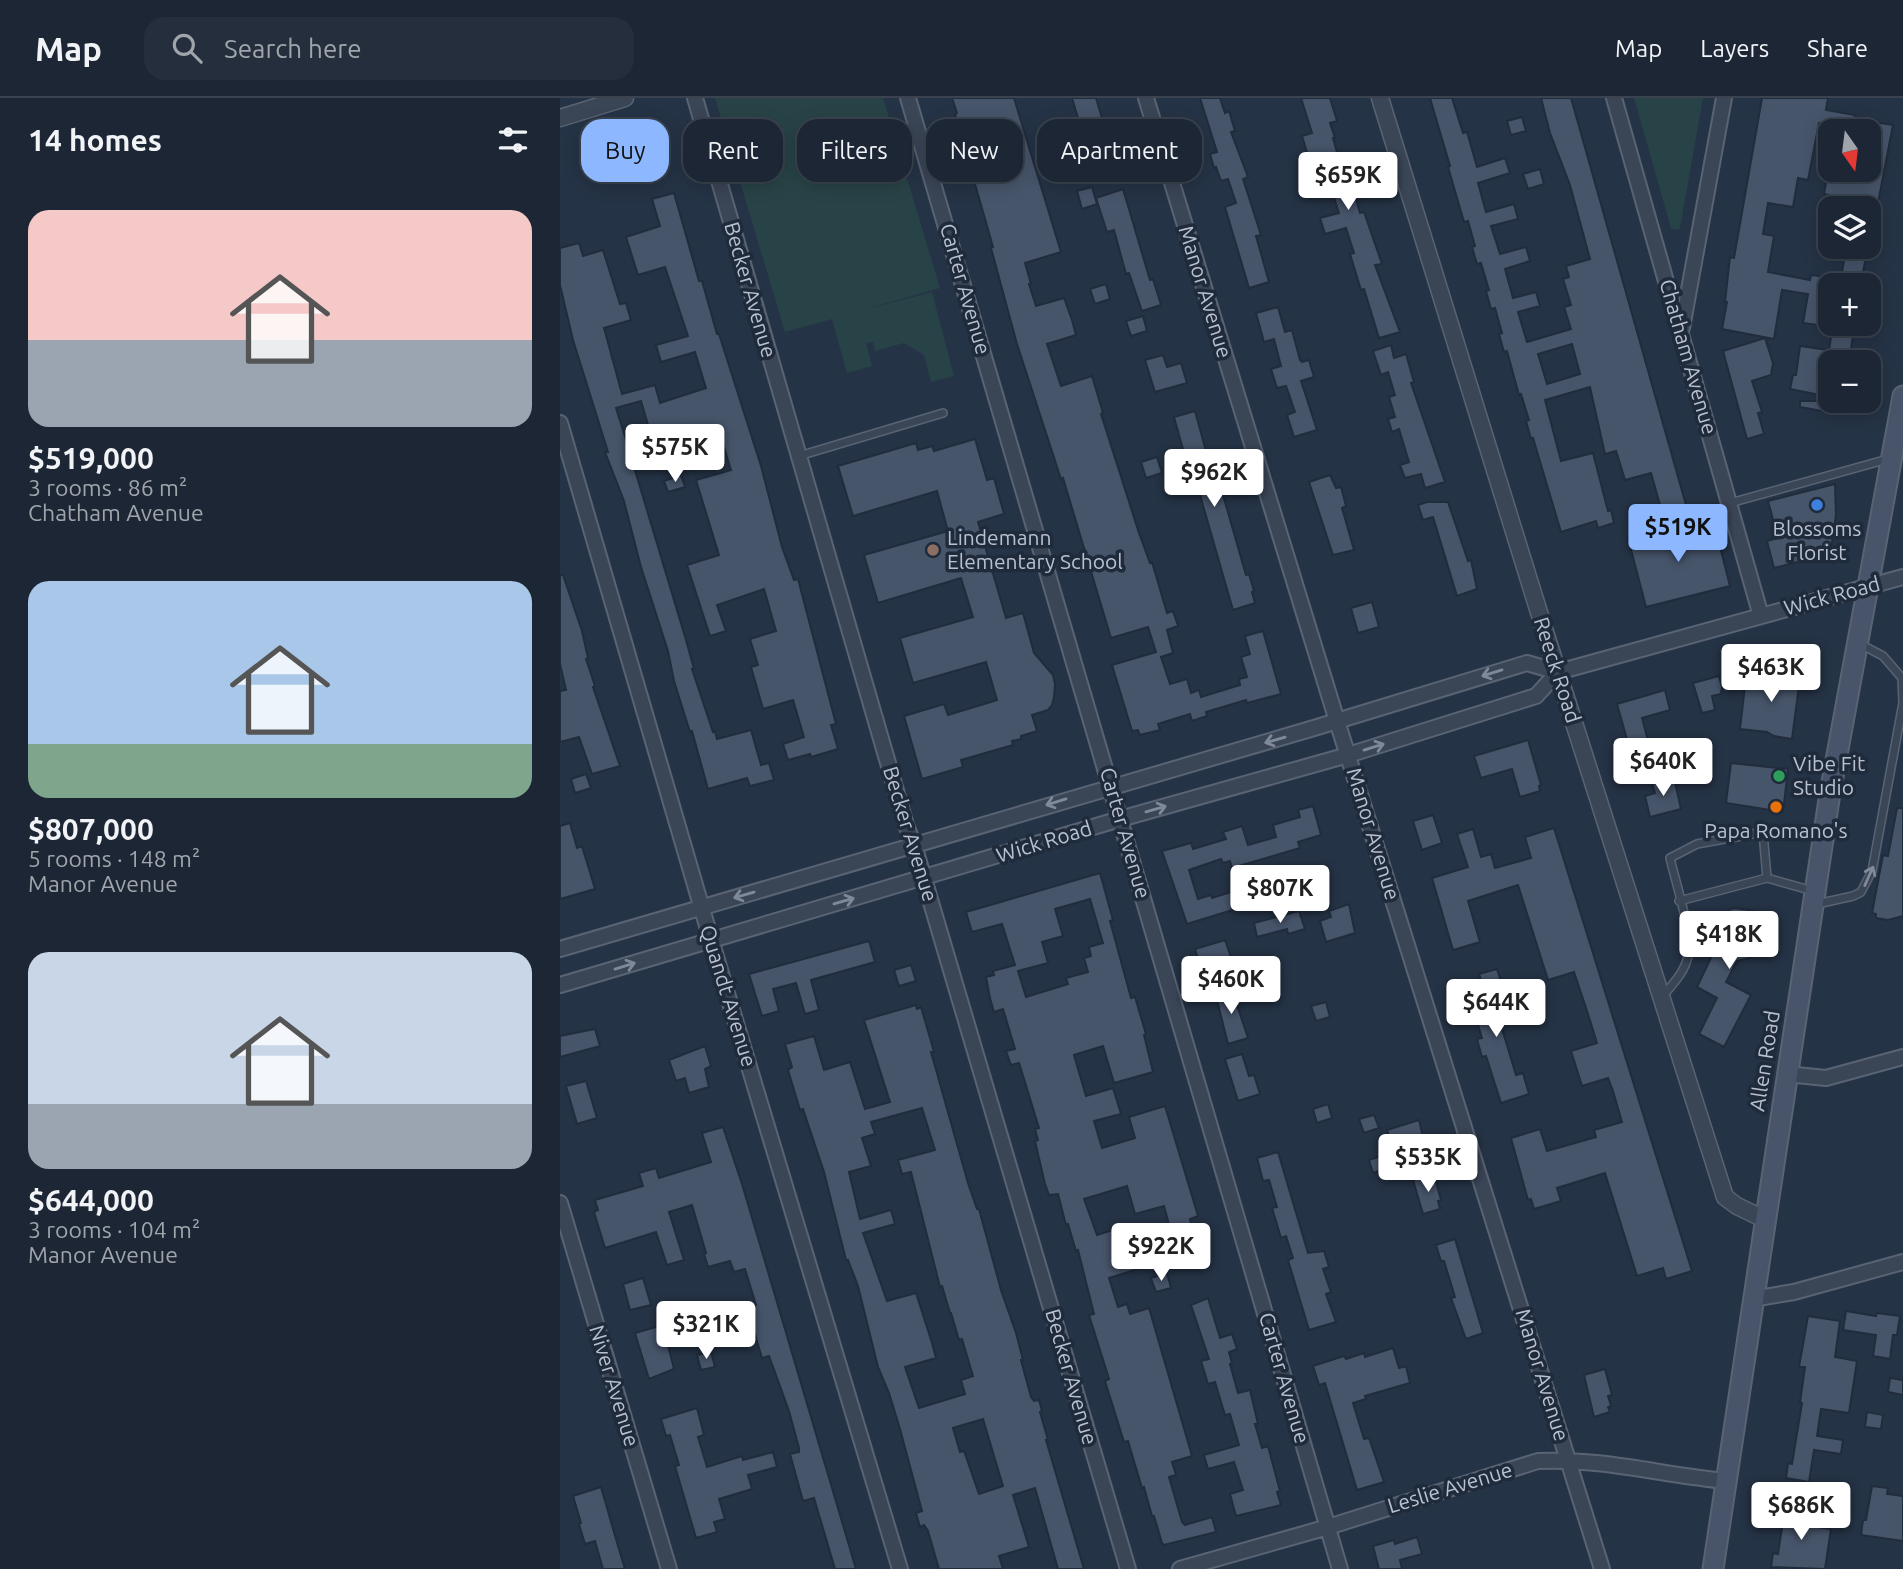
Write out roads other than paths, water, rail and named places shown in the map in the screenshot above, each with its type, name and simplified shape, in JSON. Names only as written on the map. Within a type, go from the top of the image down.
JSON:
[{"type":"main road","name":"Allen Road","points":[[1713,1569],[1813,898],[1903,396]]},
{"type":"street","points":[[560,118],[625,98]]},
{"type":"street","name":"Becker Avenue","points":[[695,98],[906,825],[924,877],[1128,1569]]},
{"type":"street","name":"Carter Avenue","points":[[908,98],[1340,1569]]},
{"type":"street","name":"Manor Avenue","points":[[1146,98],[1602,1569]]},
{"type":"street","name":"Reeck Road","points":[[1380,98],[1725,1197],[1764,1219]]},
{"type":"street","name":"Chatham Avenue","points":[[1614,98],[1761,616]]},
{"type":"street","points":[[1681,333],[1724,98]]},
{"type":"street","name":"Quandt Avenue","points":[[560,423],[900,1569]]},
{"type":"street","name":"Wick Road","points":[[560,949],[1527,663],[1558,672],[1903,577]]},
{"type":"street","name":"Wick Road","points":[[560,985],[1121,819],[1348,755],[1536,696],[1558,672]]},
{"type":"street","points":[[1786,1074],[1826,1078],[1903,1057]]},
{"type":"street","name":"Niver Avenue","points":[[560,1203],[669,1569]]},
{"type":"street","points":[[1752,1299],[1794,1292],[1903,1262]]},
{"type":"street","name":"Leslie Avenue","points":[[1181,1569],[1328,1527],[1538,1461],[1569,1459],[1687,1478],[1726,1481]]},
{"type":"lane","points":[[798,456],[943,414]]},
{"type":"lane","points":[[1730,503],[1892,458]]},
{"type":"lane","points":[[1679,901],[1767,878],[1813,898],[1853,896],[1861,892],[1872,871],[1903,703],[1902,678],[1883,656],[1858,642]]},
{"type":"lane","points":[[1661,998],[1678,978],[1688,958],[1688,939],[1670,858],[1697,844],[1763,832],[1767,878]]},
{"type":"place","name":"Blossoms Florist","points":[[1817,505]]},
{"type":"place","name":"Lindemann Elementary School","points":[[933,550]]},
{"type":"place","name":"Vibe Fit Studio","points":[[1779,776]]},
{"type":"place","name":"Papa Romano's","points":[[1776,807]]}]
